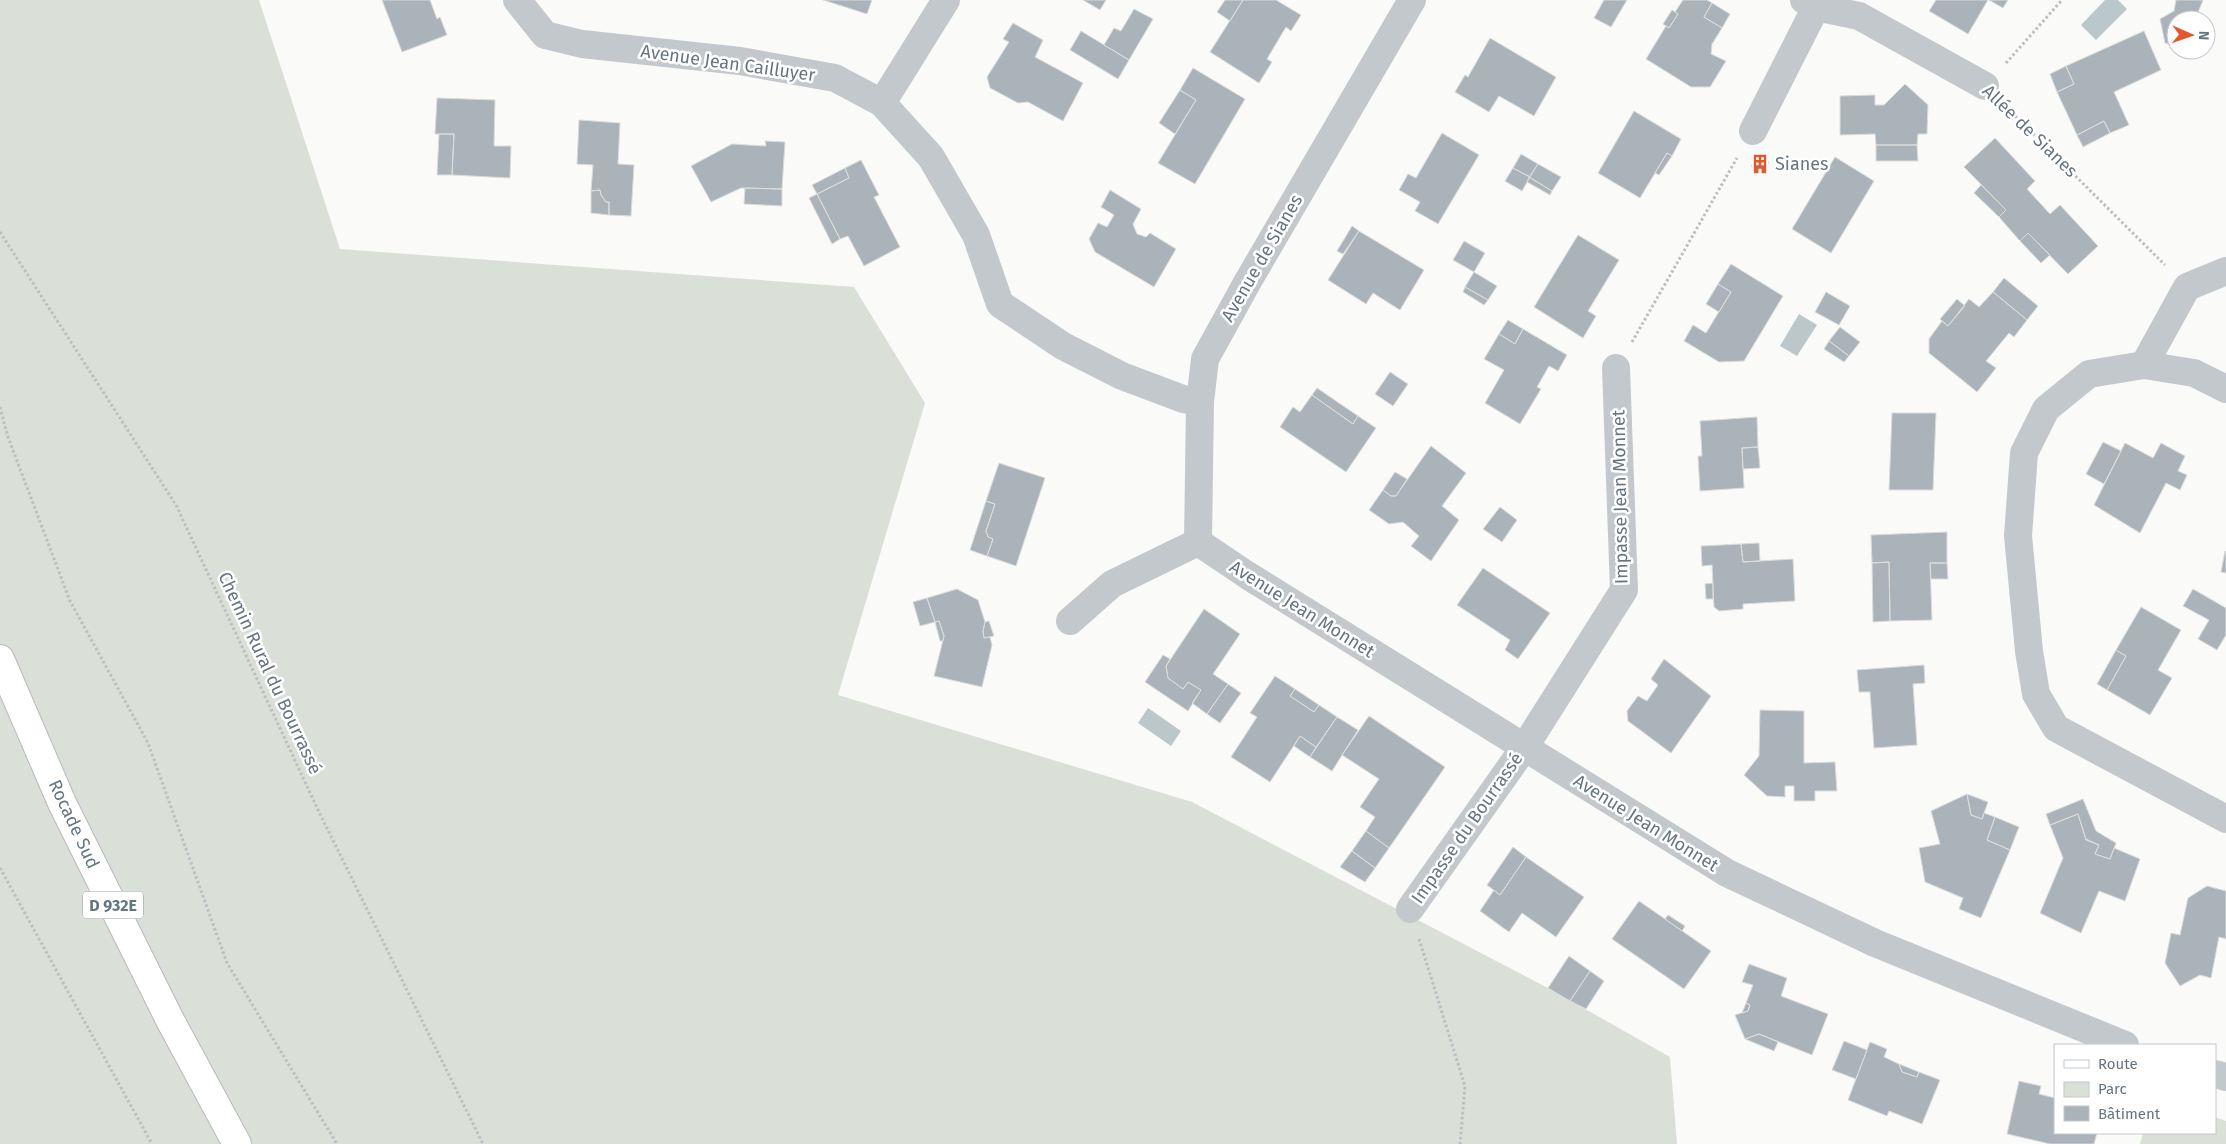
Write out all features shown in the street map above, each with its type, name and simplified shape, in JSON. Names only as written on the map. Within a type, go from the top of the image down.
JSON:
[{"type":"main road","name":"Rocade Sud","points":[[0,659],[67,812],[170,1020],[237,1144]]},
{"type":"street","name":"Avenue Jean Cailluyer","points":[[517,0],[545,35],[582,44],[740,61],[835,78],[882,103],[931,157],[976,236],[1000,304],[1063,346],[1122,376],[1183,399],[1200,402]]},
{"type":"street","points":[[882,103],[946,0]]},
{"type":"street","name":"Avenue de Sianes","points":[[1198,542],[1200,402],[1205,359],[1248,281],[1412,0]]},
{"type":"street","name":"Allée de Sianes","points":[[1753,132],[1814,2],[1860,16],[1985,86]]},
{"type":"street","points":[[2144,364],[2187,286],[2226,271]]},
{"type":"street","points":[[2226,389],[2194,373],[2144,364],[2089,374],[2046,409],[2024,453],[2018,536],[2029,651],[2036,694],[2056,728],[2226,819]]},
{"type":"street","name":"Impasse Jean Monnet","points":[[1524,748],[1624,590],[1616,368]]},
{"type":"street","points":[[1070,621],[1112,584],[1198,542]]},
{"type":"street","name":"Avenue Jean Monnet","points":[[1198,542],[1247,575],[1727,873],[1875,944],[2123,1044]]},
{"type":"street","name":"Impasse du Bourrassé","points":[[1410,909],[1524,748]]},
{"type":"path","points":[[1985,86],[2062,0]]},
{"type":"path","name":"Allée de Sianes","points":[[1985,86],[2187,286]]},
{"type":"path","points":[[1616,368],[1753,132]]},
{"type":"path","name":"Chemin Rural du Bourrassé","points":[[0,232],[176,505],[320,812],[483,1144]]},
{"type":"path","points":[[0,407],[8,437],[70,601],[148,743],[227,963],[337,1144]]},
{"type":"path","points":[[0,868],[152,1144]]},
{"type":"path","points":[[1410,909],[1465,1086],[1460,1144]]},
{"type":"green space","points":[[0,0],[259,0],[340,249],[854,287],[925,403],[838,695],[1192,802],[1548,988],[1670,1057],[1677,1144],[0,1144]]},
{"type":"green space","points":[[2216,1117],[2226,1121],[2226,1144],[2140,1144],[2143,1134],[2216,1134]]},
{"type":"shaded area","points":[[2105,0],[2118,0],[2127,9],[2096,40],[2081,25]]},
{"type":"shaded area","points":[[1799,314],[1817,325],[1797,356],[1780,346]]},
{"type":"shaded area","points":[[1148,708],[1181,731],[1171,746],[1138,723]]},
{"type":"building","points":[[382,0],[430,0],[437,19],[440,17],[447,35],[402,52]]},
{"type":"building","points":[[823,0],[872,0],[867,14]]},
{"type":"building","points":[[1083,0],[1106,0],[1100,10]]},
{"type":"building","points":[[1225,0],[1243,0],[1230,21],[1217,12]]},
{"type":"building","points":[[1243,0],[1276,0],[1301,15],[1291,31],[1286,27],[1267,59],[1272,62],[1259,83],[1210,52]]},
{"type":"building","points":[[1604,0],[1627,0],[1611,27],[1594,18]]},
{"type":"building","points":[[1683,0],[1707,0],[1712,3],[1704,17],[1722,28],[1712,44],[1711,54],[1726,61],[1710,87],[1691,87],[1646,59],[1666,26],[1669,28],[1678,14],[1675,12]]},
{"type":"building","points":[[1936,0],[1988,0],[1968,34],[1929,11]]},
{"type":"building","points":[[1989,0],[2008,0],[2003,8]]},
{"type":"building","points":[[2176,0],[2203,0],[2199,10],[2174,10]]},
{"type":"building","points":[[1712,3],[1730,14],[1722,28],[1704,17]]},
{"type":"building","points":[[1134,9],[1153,19],[1129,60],[1104,45],[1114,28],[1121,31]]},
{"type":"building","points":[[1672,10],[1678,14],[1669,28],[1663,24]]},
{"type":"building","points":[[2166,16],[2166,43],[2165,43],[2160,19]]},
{"type":"building","points":[[1013,23],[1043,40],[1035,57],[1083,83],[1063,121],[1028,102],[1018,103],[990,88],[987,77],[1009,42],[1003,39]]},
{"type":"building","points":[[1081,31],[1129,60],[1118,79],[1070,50]]},
{"type":"building","points":[[2144,31],[2161,70],[2114,92],[2129,125],[2110,133],[2104,121],[2077,135],[2057,92],[2074,84],[2066,66]]},
{"type":"building","points":[[1490,38],[1556,77],[1534,116],[1499,96],[1489,112],[1455,92],[1465,75],[1468,77]]},
{"type":"building","points":[[2066,66],[2074,84],[2057,92],[2050,74]]},
{"type":"building","points":[[1193,68],[1245,99],[1195,184],[1158,163],[1196,100],[1180,90]]},
{"type":"building","points":[[1905,84],[1928,105],[1927,134],[1918,134],[1917,145],[1876,145],[1875,134],[1840,135],[1840,96],[1875,95],[1875,105],[1884,105]]},
{"type":"building","points":[[1180,90],[1196,100],[1175,134],[1159,123]]},
{"type":"building","points":[[437,98],[495,100],[494,146],[511,146],[510,178],[452,175],[454,134],[435,134]]},
{"type":"building","points":[[1634,111],[1681,139],[1672,156],[1667,153],[1640,198],[1598,173]]},
{"type":"building","points":[[579,120],[620,123],[618,164],[634,165],[631,216],[609,215],[609,202],[606,202],[600,190],[591,191],[593,165],[577,164]]},
{"type":"building","points":[[2104,121],[2110,133],[2083,147],[2077,135]]},
{"type":"building","points":[[1442,133],[1479,155],[1438,224],[1415,211],[1420,202],[1399,190],[1408,174],[1416,178]]},
{"type":"building","points":[[439,134],[454,134],[452,175],[437,175]]},
{"type":"building","points":[[1995,138],[2035,181],[2027,189],[2050,214],[2060,205],[2098,246],[2068,274],[2028,233],[2020,241],[1999,217],[2006,210],[1964,167]]},
{"type":"building","points":[[765,141],[785,142],[782,189],[741,188],[711,202],[691,166],[732,144],[766,146]]},
{"type":"building","points":[[1876,145],[1917,145],[1918,161],[1876,161]]},
{"type":"building","points":[[1667,153],[1672,156],[1659,175],[1655,173]]},
{"type":"building","points":[[1521,154],[1538,164],[1530,177],[1513,168]]},
{"type":"building","name":"Sianes","points":[[1759,155],[1769,162],[1762,173],[1751,166]]},
{"type":"building","points":[[1835,157],[1874,181],[1831,253],[1792,229]]},
{"type":"building","points":[[861,160],[879,195],[874,197],[900,247],[864,266],[848,236],[840,239],[817,194],[849,178],[845,168]]},
{"type":"building","points":[[1538,164],[1561,177],[1552,191],[1529,177]]},
{"type":"building","points":[[845,168],[849,178],[817,194],[812,185]]},
{"type":"building","points":[[1513,168],[1530,177],[1522,191],[1505,181]]},
{"type":"building","points":[[1529,177],[1552,191],[1550,195],[1527,182]]},
{"type":"building","points":[[1981,185],[2006,210],[1999,217],[1974,193]]},
{"type":"building","points":[[745,188],[782,189],[782,206],[744,204]]},
{"type":"building","points":[[600,190],[606,202],[609,202],[609,215],[591,213],[591,191]]},
{"type":"building","points":[[1110,190],[1141,209],[1133,224],[1137,234],[1146,237],[1150,233],[1176,249],[1154,287],[1095,252],[1089,239],[1098,223],[1107,227],[1114,215],[1101,207]]},
{"type":"building","points":[[817,194],[840,239],[832,244],[809,198]]},
{"type":"building","points":[[1352,226],[1359,231],[1343,254],[1337,251]]},
{"type":"building","points":[[1359,231],[1424,270],[1400,310],[1373,293],[1366,304],[1328,280]]},
{"type":"building","points":[[2028,233],[2050,255],[2041,263],[2020,241]]},
{"type":"building","points":[[1578,235],[1619,260],[1588,311],[1596,316],[1583,338],[1534,307]]},
{"type":"building","points":[[1464,241],[1485,253],[1474,272],[1453,260]]},
{"type":"building","points":[[1731,264],[1783,296],[1744,361],[1719,362],[1684,341],[1693,325],[1706,333],[1731,292],[1718,284]]},
{"type":"building","points":[[1474,272],[1497,286],[1488,300],[1465,287]]},
{"type":"building","points":[[2004,278],[2038,306],[2027,320],[1993,292]]},
{"type":"building","points":[[1718,284],[1731,292],[1719,312],[1706,304]]},
{"type":"building","points":[[1465,287],[1488,300],[1484,305],[1463,292]]},
{"type":"building","points":[[1826,292],[1850,306],[1839,325],[1815,312]]},
{"type":"building","points":[[1993,292],[2027,320],[2014,337],[2009,333],[1986,361],[1996,368],[1977,392],[1929,353],[1929,339],[1942,321],[1948,326],[1969,299],[1979,307]]},
{"type":"building","points":[[1957,299],[1965,306],[1948,326],[1940,319]]},
{"type":"building","points":[[1508,320],[1523,329],[1515,344],[1499,334]]},
{"type":"building","points":[[1840,327],[1860,342],[1849,356],[1829,341]]},
{"type":"building","points":[[1523,329],[1567,355],[1558,371],[1549,366],[1537,387],[1541,389],[1520,424],[1485,403],[1504,370],[1484,359],[1499,334],[1515,344]]},
{"type":"building","points":[[1829,341],[1849,356],[1844,362],[1824,349]]},
{"type":"building","points":[[1390,372],[1408,384],[1393,406],[1375,394]]},
{"type":"building","points":[[1317,388],[1358,416],[1353,424],[1312,395]]},
{"type":"building","points":[[1312,395],[1353,424],[1358,416],[1376,428],[1346,472],[1280,427],[1293,407],[1300,412]]},
{"type":"building","points":[[1892,413],[1936,413],[1933,490],[1889,490]]},
{"type":"building","points":[[1757,417],[1758,447],[1742,448],[1744,488],[1700,491],[1698,456],[1702,456],[1700,421]]},
{"type":"building","points":[[2103,442],[2121,451],[2104,484],[2086,474]]},
{"type":"building","points":[[2125,443],[2153,458],[2161,443],[2185,456],[2178,471],[2187,475],[2180,490],[2166,483],[2140,533],[2094,505]]},
{"type":"building","points":[[1431,446],[1466,473],[1442,506],[1459,520],[1431,561],[1411,546],[1419,536],[1403,522],[1389,524],[1369,510],[1383,490],[1391,496],[1396,496]]},
{"type":"building","points":[[1758,447],[1760,468],[1743,469],[1742,448]]},
{"type":"building","points":[[999,463],[1045,478],[1016,566],[987,556],[993,539],[988,537],[986,531],[995,504],[986,501]]},
{"type":"building","points":[[1395,472],[1407,479],[1396,496],[1391,496],[1383,490]]},
{"type":"building","points":[[986,501],[995,504],[986,531],[988,537],[993,539],[987,556],[970,550]]},
{"type":"building","points":[[1500,507],[1517,520],[1502,542],[1483,529]]},
{"type":"building","points":[[1947,532],[1947,563],[1930,563],[1932,620],[1890,621],[1889,562],[1872,563],[1871,535]]},
{"type":"building","points":[[1759,543],[1760,561],[1743,562],[1741,544]]},
{"type":"building","points":[[1741,544],[1743,562],[1793,559],[1795,601],[1743,604],[1743,609],[1719,611],[1714,607],[1712,565],[1702,566],[1701,546]]},
{"type":"building","points":[[2226,552],[2226,573],[2221,572]]},
{"type":"building","points":[[1889,562],[1890,621],[1873,622],[1872,563]]},
{"type":"building","points":[[1930,563],[1947,563],[1948,579],[1931,579]]},
{"type":"building","points":[[1483,568],[1550,613],[1518,659],[1505,650],[1510,640],[1457,605]]},
{"type":"building","points":[[1713,583],[1713,599],[1706,599],[1705,584]]},
{"type":"building","points":[[957,589],[978,600],[985,622],[984,638],[990,637],[992,645],[982,687],[934,676],[944,636],[939,621],[935,622],[927,598]]},
{"type":"building","points":[[2193,589],[2226,608],[2226,635],[2217,650],[2198,639],[2209,620],[2183,606]]},
{"type":"building","points":[[927,598],[935,622],[920,626],[913,602]]},
{"type":"building","points":[[2141,607],[2181,630],[2158,670],[2172,678],[2150,715],[2107,690],[2126,656],[2116,650]]},
{"type":"building","points":[[1204,609],[1240,634],[1213,674],[1228,684],[1207,714],[1192,703],[1201,690],[1188,682],[1183,689],[1168,678],[1166,666]]},
{"type":"building","points":[[939,621],[944,636],[943,641],[940,641],[935,622]]},
{"type":"building","points":[[989,621],[994,636],[984,638],[985,622]]},
{"type":"building","points":[[2116,650],[2126,656],[2107,690],[2097,684]]},
{"type":"building","points":[[1163,655],[1170,659],[1166,666],[1168,678],[1183,689],[1188,682],[1201,690],[1188,711],[1145,682]]},
{"type":"building","points":[[1664,659],[1711,696],[1671,753],[1628,721],[1627,711],[1638,696],[1647,701],[1658,685],[1651,679]]},
{"type":"building","points":[[1924,665],[1925,683],[1913,684],[1917,745],[1874,748],[1870,692],[1859,692],[1857,670]]},
{"type":"building","points":[[1275,676],[1295,689],[1290,696],[1314,712],[1319,705],[1337,717],[1316,747],[1300,736],[1270,782],[1231,757],[1257,717],[1250,713]]},
{"type":"building","points":[[1228,684],[1241,693],[1220,723],[1207,714]]},
{"type":"building","points":[[1295,689],[1319,705],[1314,712],[1290,696]]},
{"type":"building","points":[[1760,710],[1804,711],[1804,763],[1835,762],[1837,791],[1815,791],[1815,801],[1794,801],[1794,786],[1785,786],[1785,797],[1767,796],[1744,775],[1759,756]]},
{"type":"building","points":[[1369,716],[1445,767],[1389,848],[1366,831],[1375,817],[1360,807],[1379,779],[1342,755]]},
{"type":"building","points":[[1337,717],[1358,730],[1332,771],[1310,757]]},
{"type":"building","points":[[1300,736],[1316,747],[1310,757],[1294,746]]},
{"type":"building","points":[[1967,794],[1971,815],[1982,819],[1984,813],[1995,817],[1987,840],[2010,850],[1981,918],[1959,909],[1963,898],[1925,882],[1919,848],[1940,844],[1931,811]]},
{"type":"building","points":[[1967,794],[1988,802],[1982,819],[1971,815]]},
{"type":"building","points":[[2083,799],[2096,831],[2116,843],[2110,859],[2095,854],[2099,845],[2086,839],[2078,814],[2050,825],[2046,814]]},
{"type":"building","points":[[2078,814],[2086,840],[2099,845],[2095,854],[2110,859],[2114,848],[2140,859],[2125,901],[2099,891],[2081,933],[2040,913],[2063,858],[2050,825]]},
{"type":"building","points":[[1995,817],[2019,827],[2010,850],[1987,840]]},
{"type":"building","points":[[1366,831],[1389,848],[1375,868],[1352,851]]},
{"type":"building","points":[[1513,847],[1526,857],[1500,895],[1487,885]]},
{"type":"building","points":[[1352,851],[1375,868],[1365,882],[1340,867]]},
{"type":"building","points":[[1526,857],[1584,897],[1556,937],[1522,913],[1509,932],[1480,911],[1494,890],[1500,895]]},
{"type":"building","points":[[2207,886],[2226,891],[2226,939],[2219,937],[2211,978],[2200,975],[2180,986],[2165,963],[2171,933],[2180,935],[2188,898]]},
{"type":"building","points":[[1639,901],[1711,951],[1684,989],[1612,939]]},
{"type":"building","points":[[1668,915],[1685,926],[1682,931],[1665,919]]},
{"type":"building","points":[[1569,956],[1590,971],[1570,1001],[1548,988]]},
{"type":"building","points":[[1749,964],[1787,978],[1781,996],[1828,1014],[1812,1055],[1759,1034],[1745,1039],[1735,1015],[1748,1011],[1750,1005],[1746,1003],[1753,985],[1742,982]]},
{"type":"building","points":[[1590,971],[1604,981],[1586,1009],[1570,1001]]},
{"type":"building","points":[[1746,1003],[1750,1005],[1748,1011],[1742,1013]]},
{"type":"building","points":[[1759,1034],[1778,1042],[1774,1051],[1745,1039]]},
{"type":"building","points":[[1844,1041],[1867,1050],[1856,1079],[1832,1070]]},
{"type":"building","points":[[1870,1042],[1887,1049],[1884,1057],[1899,1064],[1902,1072],[1917,1077],[1919,1072],[1940,1080],[1922,1124],[1889,1111],[1887,1116],[1848,1100]]},
{"type":"building","points":[[1899,1064],[1919,1072],[1917,1077],[1902,1072]]},
{"type":"building","points":[[2019,1081],[2041,1086],[2039,1094],[2054,1098],[2054,1134],[2097,1134],[2094,1144],[2050,1144],[2007,1134]]},
{"type":"place","name":"Sianes","points":[[1760,164]]}]
